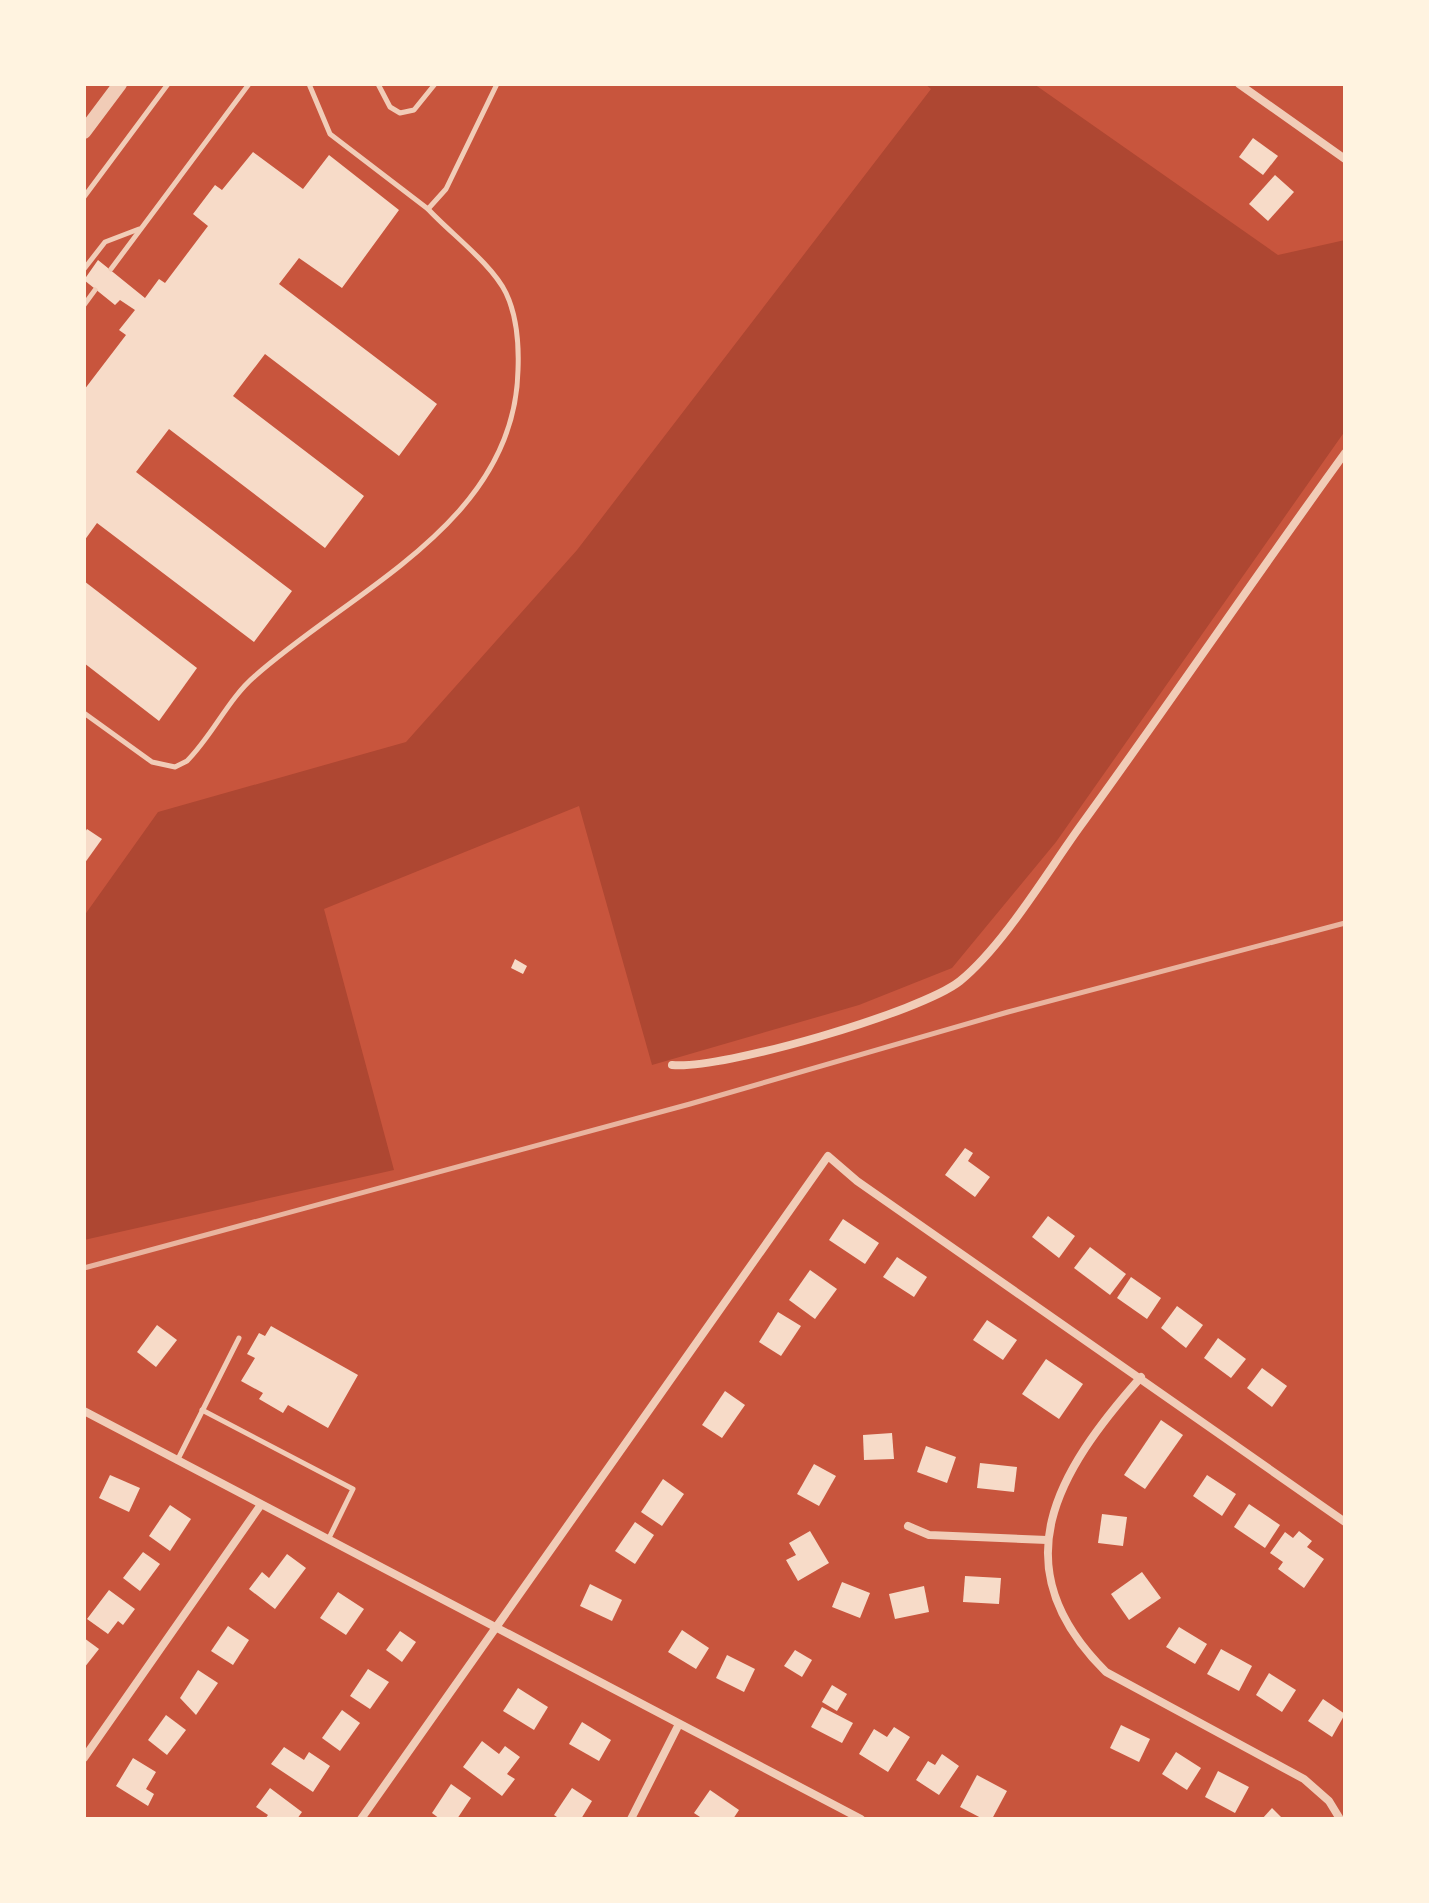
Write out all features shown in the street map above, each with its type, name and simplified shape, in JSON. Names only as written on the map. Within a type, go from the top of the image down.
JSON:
[{"type":"street","points":[[84,132],[120,84]]},
{"type":"street","points":[[1239,84],[1345,159]]},
{"type":"street","points":[[1252,93],[1258,84]]},
{"type":"street","points":[[672,1065],[708,1065],[767,1051],[926,999],[960,980],[1000,935],[1046,874],[1345,453]]},
{"type":"street","points":[[361,1819],[828,1156],[857,1181],[1345,1522]]},
{"type":"street","points":[[1141,1377],[1102,1421],[1053,1505],[1047,1540],[1049,1576],[1058,1605],[1081,1647],[1106,1672],[1304,1779],[1329,1801],[1340,1819]]},
{"type":"street","points":[[84,1411],[861,1819]]},
{"type":"street","points":[[84,1758],[260,1506]]},
{"type":"street","points":[[908,1526],[929,1535],[1047,1540]]},
{"type":"street","points":[[631,1819],[679,1724]]},
{"type":"lane","points":[[84,197],[168,84]]},
{"type":"lane","points":[[111,269],[249,84]]},
{"type":"lane","points":[[84,713],[152,762],[175,767],[187,761],[254,677],[403,566],[459,510],[497,456],[513,413],[519,340],[506,293],[428,209],[330,134],[309,84]]},
{"type":"lane","points":[[378,84],[390,107],[400,113],[414,110],[435,84]]},
{"type":"lane","points":[[428,209],[446,189],[497,84]]},
{"type":"lane","points":[[84,269],[105,242],[141,228]]},
{"type":"lane","points":[[84,305],[95,290]]},
{"type":"lane","points":[[176,1462],[239,1338]]},
{"type":"lane","points":[[202,1410],[353,1489],[328,1541]]},
{"type":"shaded area","points":[[925,84],[1034,84],[1278,255],[1345,240],[1345,431],[1056,842],[952,968],[859,1005],[652,1065],[579,806],[324,909],[394,1170],[84,1240],[84,916],[158,812],[406,742],[577,550],[931,89]]},
{"type":"building","points":[[1253,138],[1278,156],[1263,175],[1239,157]]},
{"type":"building","points":[[253,152],[303,189],[329,155],[399,210],[342,288],[299,258],[279,284],[437,404],[399,456],[265,354],[233,396],[364,496],[325,548],[169,429],[136,472],[292,591],[254,642],[97,523],[84,541],[84,390],[126,335],[119,330],[135,310],[120,300],[115,305],[84,280],[98,260],[145,298],[159,279],[165,283],[208,226],[193,214],[215,185],[222,190]]},
{"type":"building","points":[[1275,175],[1294,192],[1268,221],[1249,204]]},
{"type":"building","points":[[84,581],[197,668],[159,721],[84,663]]},
{"type":"building","points":[[87,829],[102,839],[84,864],[84,834]]},
{"type":"building","points":[[515,959],[527,966],[523,974],[511,968]]},
{"type":"building","points":[[965,1148],[973,1153],[968,1161],[990,1177],[975,1197],[945,1175]]},
{"type":"building","points":[[1048,1216],[1075,1236],[1059,1258],[1032,1237]]},
{"type":"building","points":[[843,1219],[879,1243],[865,1264],[829,1240]]},
{"type":"building","points":[[1090,1247],[1126,1274],[1110,1295],[1074,1268]]},
{"type":"building","points":[[897,1257],[927,1277],[914,1297],[883,1277]]},
{"type":"building","points":[[810,1270],[837,1289],[815,1319],[789,1300]]},
{"type":"building","points":[[1131,1277],[1161,1298],[1147,1319],[1117,1298]]},
{"type":"building","points":[[1177,1306],[1203,1325],[1186,1348],[1161,1328]]},
{"type":"building","points":[[778,1312],[801,1326],[781,1356],[759,1342]]},
{"type":"building","points":[[987,1320],[1017,1340],[1003,1360],[973,1340]]},
{"type":"building","points":[[157,1325],[177,1340],[156,1367],[137,1352]]},
{"type":"building","points":[[271,1326],[358,1375],[328,1428],[288,1405],[283,1413],[259,1399],[263,1393],[241,1381],[255,1358],[247,1354],[259,1333],[265,1336]]},
{"type":"building","points":[[1218,1338],[1246,1359],[1231,1378],[1204,1358]]},
{"type":"building","points":[[1046,1359],[1083,1384],[1059,1419],[1022,1394]]},
{"type":"building","points":[[1262,1368],[1287,1386],[1272,1407],[1247,1388]]},
{"type":"building","points":[[725,1391],[745,1405],[722,1438],[702,1425]]},
{"type":"building","points":[[1161,1420],[1183,1435],[1145,1489],[1124,1475]]},
{"type":"building","points":[[892,1433],[894,1459],[864,1460],[863,1435]]},
{"type":"building","points":[[926,1446],[956,1457],[947,1483],[917,1472]]},
{"type":"building","points":[[980,1463],[1017,1467],[1014,1492],[977,1488]]},
{"type":"building","points":[[814,1464],[836,1476],[819,1506],[797,1494]]},
{"type":"building","points":[[110,1475],[140,1488],[129,1512],[99,1498]]},
{"type":"building","points":[[1207,1475],[1236,1494],[1222,1516],[1193,1496]]},
{"type":"building","points":[[663,1479],[684,1494],[662,1526],[641,1512]]},
{"type":"building","points":[[1249,1504],[1280,1525],[1265,1548],[1234,1527]]},
{"type":"building","points":[[170,1505],[191,1519],[170,1551],[149,1536]]},
{"type":"building","points":[[1102,1514],[1127,1517],[1123,1546],[1098,1543]]},
{"type":"building","points":[[635,1522],[654,1535],[635,1564],[615,1551]]},
{"type":"building","points":[[810,1531],[829,1563],[798,1581],[786,1560],[796,1555],[789,1543]]},
{"type":"building","points":[[1299,1531],[1312,1541],[1307,1547],[1324,1559],[1304,1588],[1278,1569],[1283,1562],[1270,1553],[1285,1532],[1293,1538]]},
{"type":"building","points":[[143,1552],[160,1564],[140,1591],[123,1578]]},
{"type":"building","points":[[287,1554],[306,1568],[275,1609],[249,1589],[262,1572],[269,1578]]},
{"type":"building","points":[[1142,1572],[1161,1598],[1129,1620],[1111,1594]]},
{"type":"building","points":[[965,1576],[1001,1578],[999,1604],[963,1602]]},
{"type":"building","points":[[842,1582],[870,1593],[860,1618],[832,1607]]},
{"type":"building","points":[[590,1584],[622,1600],[612,1621],[580,1606]]},
{"type":"building","points":[[924,1586],[929,1612],[895,1619],[889,1594]]},
{"type":"building","points":[[109,1590],[135,1609],[123,1625],[118,1621],[108,1634],[87,1619]]},
{"type":"building","points":[[338,1592],[364,1609],[346,1635],[320,1618]]},
{"type":"building","points":[[228,1626],[249,1640],[233,1665],[211,1651]]},
{"type":"building","points":[[1179,1627],[1207,1644],[1195,1664],[1166,1647]]},
{"type":"building","points":[[682,1630],[709,1648],[696,1669],[668,1652]]},
{"type":"building","points":[[400,1631],[416,1642],[402,1662],[386,1650]]},
{"type":"building","points":[[84,1638],[99,1649],[84,1668]]},
{"type":"building","points":[[1221,1649],[1252,1666],[1239,1691],[1207,1674]]},
{"type":"building","points":[[795,1650],[812,1660],[802,1677],[784,1666]]},
{"type":"building","points":[[727,1655],[755,1669],[744,1692],[716,1678]]},
{"type":"building","points":[[368,1669],[389,1682],[370,1709],[350,1696]]},
{"type":"building","points":[[198,1670],[218,1683],[196,1715],[180,1698]]},
{"type":"building","points":[[1269,1673],[1296,1690],[1282,1712],[1256,1695]]},
{"type":"building","points":[[832,1685],[847,1694],[837,1711],[822,1702]]},
{"type":"building","points":[[518,1688],[548,1707],[534,1730],[503,1711]]},
{"type":"building","points":[[1323,1699],[1345,1714],[1332,1737],[1308,1721]]},
{"type":"building","points":[[822,1707],[853,1723],[842,1743],[811,1727]]},
{"type":"building","points":[[342,1710],[360,1723],[340,1751],[322,1738]]},
{"type":"building","points":[[166,1715],[186,1730],[167,1755],[148,1740]]},
{"type":"building","points":[[582,1722],[611,1740],[599,1761],[569,1744]]},
{"type":"building","points":[[1121,1725],[1150,1739],[1139,1762],[1110,1748]]},
{"type":"building","points":[[894,1727],[910,1737],[888,1772],[859,1754],[874,1729],[887,1737]]},
{"type":"building","points":[[482,1741],[499,1754],[505,1746],[520,1757],[507,1774],[515,1779],[502,1796],[463,1767]]},
{"type":"building","points":[[284,1747],[304,1760],[309,1752],[330,1766],[313,1792],[271,1764]]},
{"type":"building","points":[[1176,1752],[1201,1768],[1187,1790],[1162,1774]]},
{"type":"building","points":[[942,1754],[959,1766],[939,1795],[916,1780],[928,1761],[935,1765]]},
{"type":"building","points":[[133,1758],[156,1772],[146,1789],[154,1794],[148,1806],[116,1786]]},
{"type":"building","points":[[1218,1771],[1249,1787],[1235,1813],[1205,1797]]},
{"type":"building","points":[[977,1775],[1007,1791],[992,1819],[983,1819],[960,1807]]},
{"type":"building","points":[[451,1784],[471,1798],[457,1819],[440,1819],[432,1813]]},
{"type":"building","points":[[270,1788],[302,1812],[297,1819],[265,1819],[268,1815],[256,1807]]},
{"type":"building","points":[[572,1788],[592,1801],[581,1819],[560,1819],[554,1815]]},
{"type":"building","points":[[710,1790],[739,1810],[733,1819],[703,1819],[694,1813]]},
{"type":"building","points":[[1272,1808],[1283,1819],[1262,1819]]},
{"type":"railway","points":[[84,1268],[690,1104],[1008,1012],[1345,923]]}]
